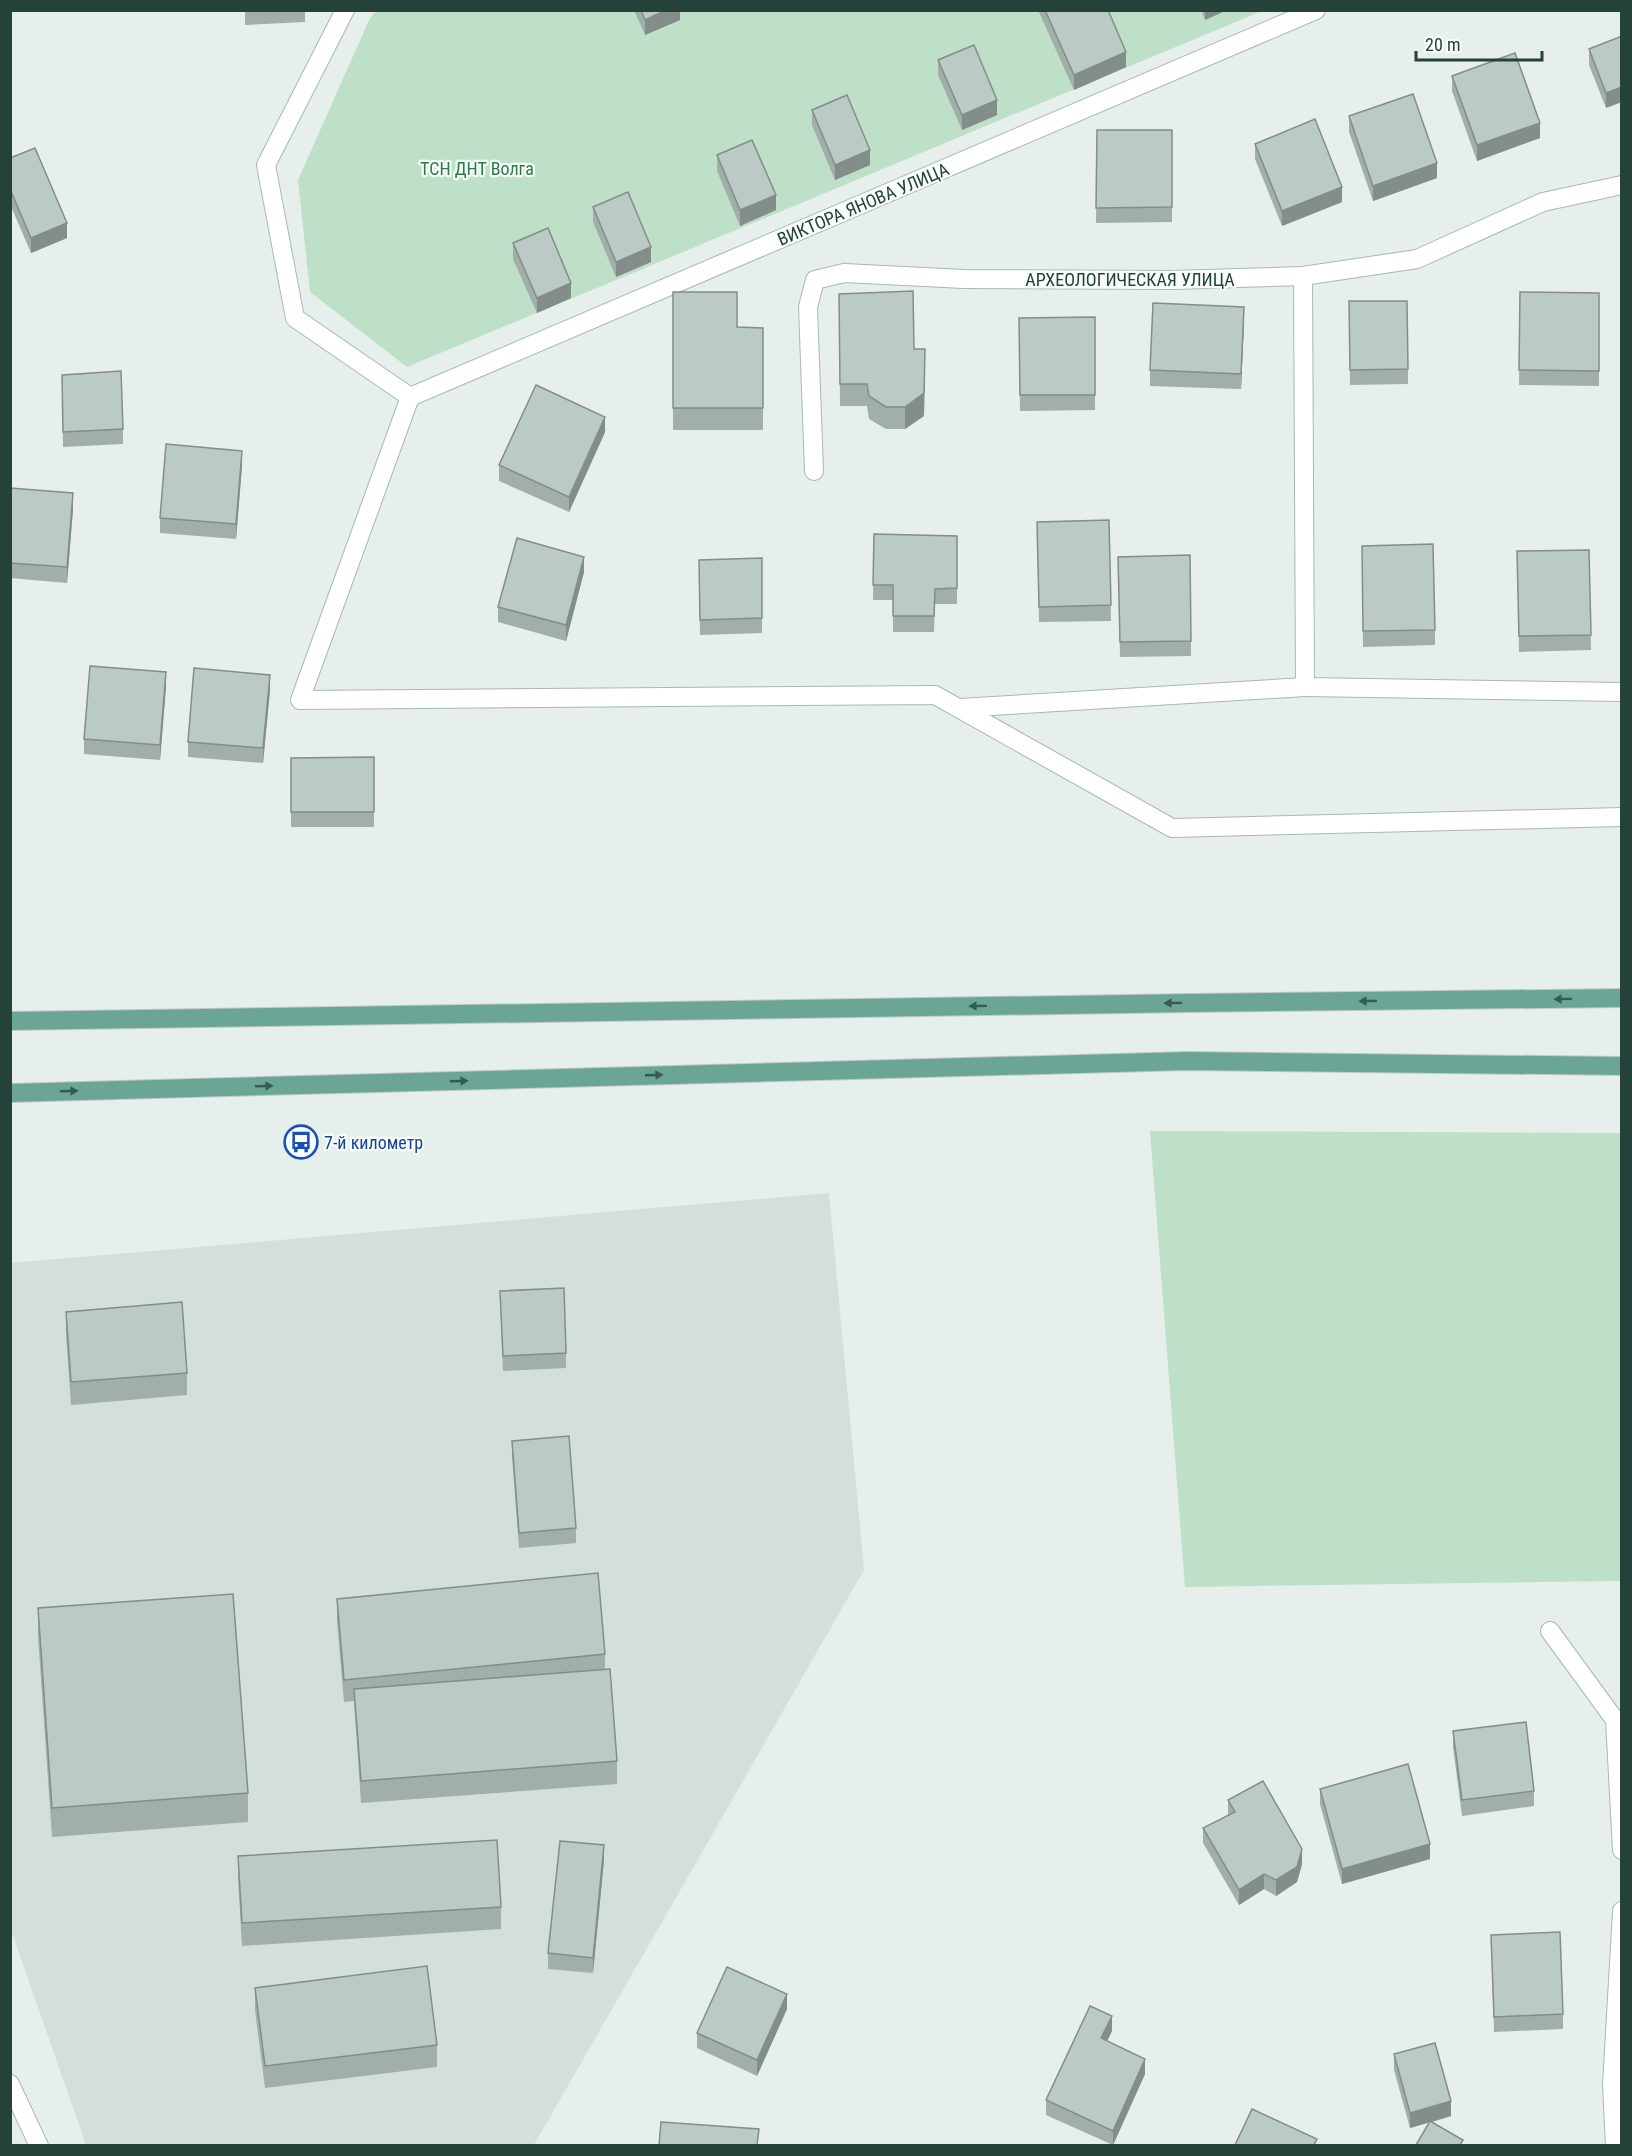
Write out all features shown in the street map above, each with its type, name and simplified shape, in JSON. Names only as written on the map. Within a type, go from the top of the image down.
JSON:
[{"type":"main road","points":[[10,1021],[1622,998]]},
{"type":"main road","points":[[10,1093],[1187,1061],[1622,1066]]},
{"type":"street","points":[[345,10],[266,165],[295,318],[410,397],[300,700],[935,695],[1172,828],[1622,817]]},
{"type":"street","name":"ВИКТОРА ЯНОВА УЛИЦА","points":[[410,397],[1316,10]]},
{"type":"street","name":"АРХЕОЛОГИЧЕСКАЯ УЛИЦА","points":[[814,471],[808,307],[815,280],[844,273],[964,279],[1173,280],[1303,276],[1417,259],[1543,202],[1622,186]]},
{"type":"street","points":[[1303,276],[1305,687]]},
{"type":"street","points":[[959,708],[1305,687],[1622,692]]},
{"type":"street","points":[[1550,1631],[1615,1720],[1622,1850]]},
{"type":"street","points":[[1615,2145],[1612,2085],[1622,1911]]},
{"type":"street","points":[[10,2084],[39,2145]]},
{"type":"shaded area","points":[[829,1193],[864,1570],[534,2145],[86,2145],[11,1930],[10,1263]]},
{"type":"green space","name":"ТСН ДНТ Волга","points":[[376,11],[1262,11],[407,367],[310,292],[298,180],[369,20]]},
{"type":"green space","points":[[1150,1131],[1621,1133],[1621,1581],[1185,1587]]},
{"type":"building","points":[[641,10],[666,10],[645,20]]},
{"type":"building","points":[[1045,10],[1108,10],[1126,52],[1074,75]]},
{"type":"building","points":[[1622,36],[1622,87],[1606,93],[1589,49]]},
{"type":"building","points":[[974,45],[997,100],[962,115],[938,60]]},
{"type":"building","points":[[1515,53],[1540,123],[1477,145],[1452,76]]},
{"type":"building","points":[[1413,94],[1437,163],[1373,186],[1349,116]]},
{"type":"building","points":[[847,95],[870,150],[835,165],[812,110]]},
{"type":"building","points":[[1315,119],[1342,187],[1282,211],[1255,144]]},
{"type":"building","points":[[1097,130],[1172,130],[1172,207],[1096,208]]},
{"type":"building","points":[[752,140],[776,195],[740,210],[717,155]]},
{"type":"building","points":[[35,148],[67,223],[31,238],[10,189],[10,158]]},
{"type":"building","points":[[628,192],[651,247],[616,262],[593,207]]},
{"type":"building","points":[[548,228],[571,283],[537,298],[513,243]]},
{"type":"building","points":[[913,291],[914,349],[925,349],[924,393],[905,407],[886,407],[869,396],[867,384],[840,384],[839,294]]},
{"type":"building","points":[[673,292],[737,292],[737,327],[763,328],[763,408],[673,408]]},
{"type":"building","points":[[1520,292],[1599,293],[1599,371],[1519,370]]},
{"type":"building","points":[[1349,301],[1407,301],[1408,369],[1350,370]]},
{"type":"building","points":[[1153,303],[1244,307],[1241,374],[1150,370]]},
{"type":"building","points":[[1095,317],[1095,395],[1020,395],[1019,318]]},
{"type":"building","points":[[121,371],[123,429],[63,432],[62,375]]},
{"type":"building","points":[[536,385],[605,417],[569,497],[499,465]]},
{"type":"building","points":[[166,444],[242,451],[236,524],[160,518]]},
{"type":"building","points":[[10,488],[73,493],[67,567],[10,563]]},
{"type":"building","points":[[1109,520],[1111,605],[1039,607],[1037,522]]},
{"type":"building","points":[[874,534],[957,536],[957,588],[935,589],[934,616],[893,616],[893,585],[873,585]]},
{"type":"building","points":[[517,538],[584,557],[566,625],[498,607]]},
{"type":"building","points":[[1433,544],[1435,630],[1363,631],[1362,546]]},
{"type":"building","points":[[1589,550],[1591,635],[1519,636],[1517,551]]},
{"type":"building","points":[[1190,555],[1191,641],[1120,642],[1118,557]]},
{"type":"building","points":[[762,558],[762,618],[700,620],[699,560]]},
{"type":"building","points":[[90,666],[166,672],[160,745],[84,739]]},
{"type":"building","points":[[194,668],[270,675],[263,748],[188,742]]},
{"type":"building","points":[[374,757],[374,812],[291,812],[291,758]]},
{"type":"building","points":[[564,1288],[566,1353],[503,1356],[500,1291]]},
{"type":"building","points":[[182,1302],[187,1373],[71,1382],[66,1312]]},
{"type":"building","points":[[569,1436],[576,1528],[519,1533],[512,1441]]},
{"type":"building","points":[[598,1573],[605,1654],[344,1680],[337,1599]]},
{"type":"building","points":[[233,1594],[248,1793],[52,1808],[38,1608]]},
{"type":"building","points":[[610,1669],[617,1761],[361,1781],[354,1689]]},
{"type":"building","points":[[1526,1722],[1534,1791],[1462,1800],[1453,1731]]},
{"type":"building","points":[[1408,1764],[1430,1844],[1342,1869],[1320,1789]]},
{"type":"building","points":[[1263,1781],[1302,1849],[1297,1867],[1276,1880],[1264,1874],[1239,1890],[1203,1828],[1235,1812],[1228,1800]]},
{"type":"building","points":[[497,1840],[501,1907],[242,1923],[238,1856]]},
{"type":"building","points":[[560,1841],[604,1845],[593,1958],[548,1953]]},
{"type":"building","points":[[1560,1932],[1563,2014],[1494,2017],[1491,1935]]},
{"type":"building","points":[[427,1966],[437,2045],[265,2066],[255,1988]]},
{"type":"building","points":[[727,1967],[787,1994],[757,2060],[697,2033]]},
{"type":"building","points":[[1090,2006],[1112,2016],[1101,2038],[1145,2059],[1113,2131],[1046,2100]]},
{"type":"building","points":[[1435,2043],[1451,2101],[1410,2113],[1394,2054]]},
{"type":"building","points":[[1252,2109],[1317,2139],[1314,2145],[1235,2145]]},
{"type":"building","points":[[1430,2121],[1463,2140],[1460,2145],[1416,2145]]},
{"type":"building","points":[[661,2122],[759,2129],[757,2145],[659,2145]]},
{"type":"place","name":"7-й километр","points":[[301,1142]]}]
